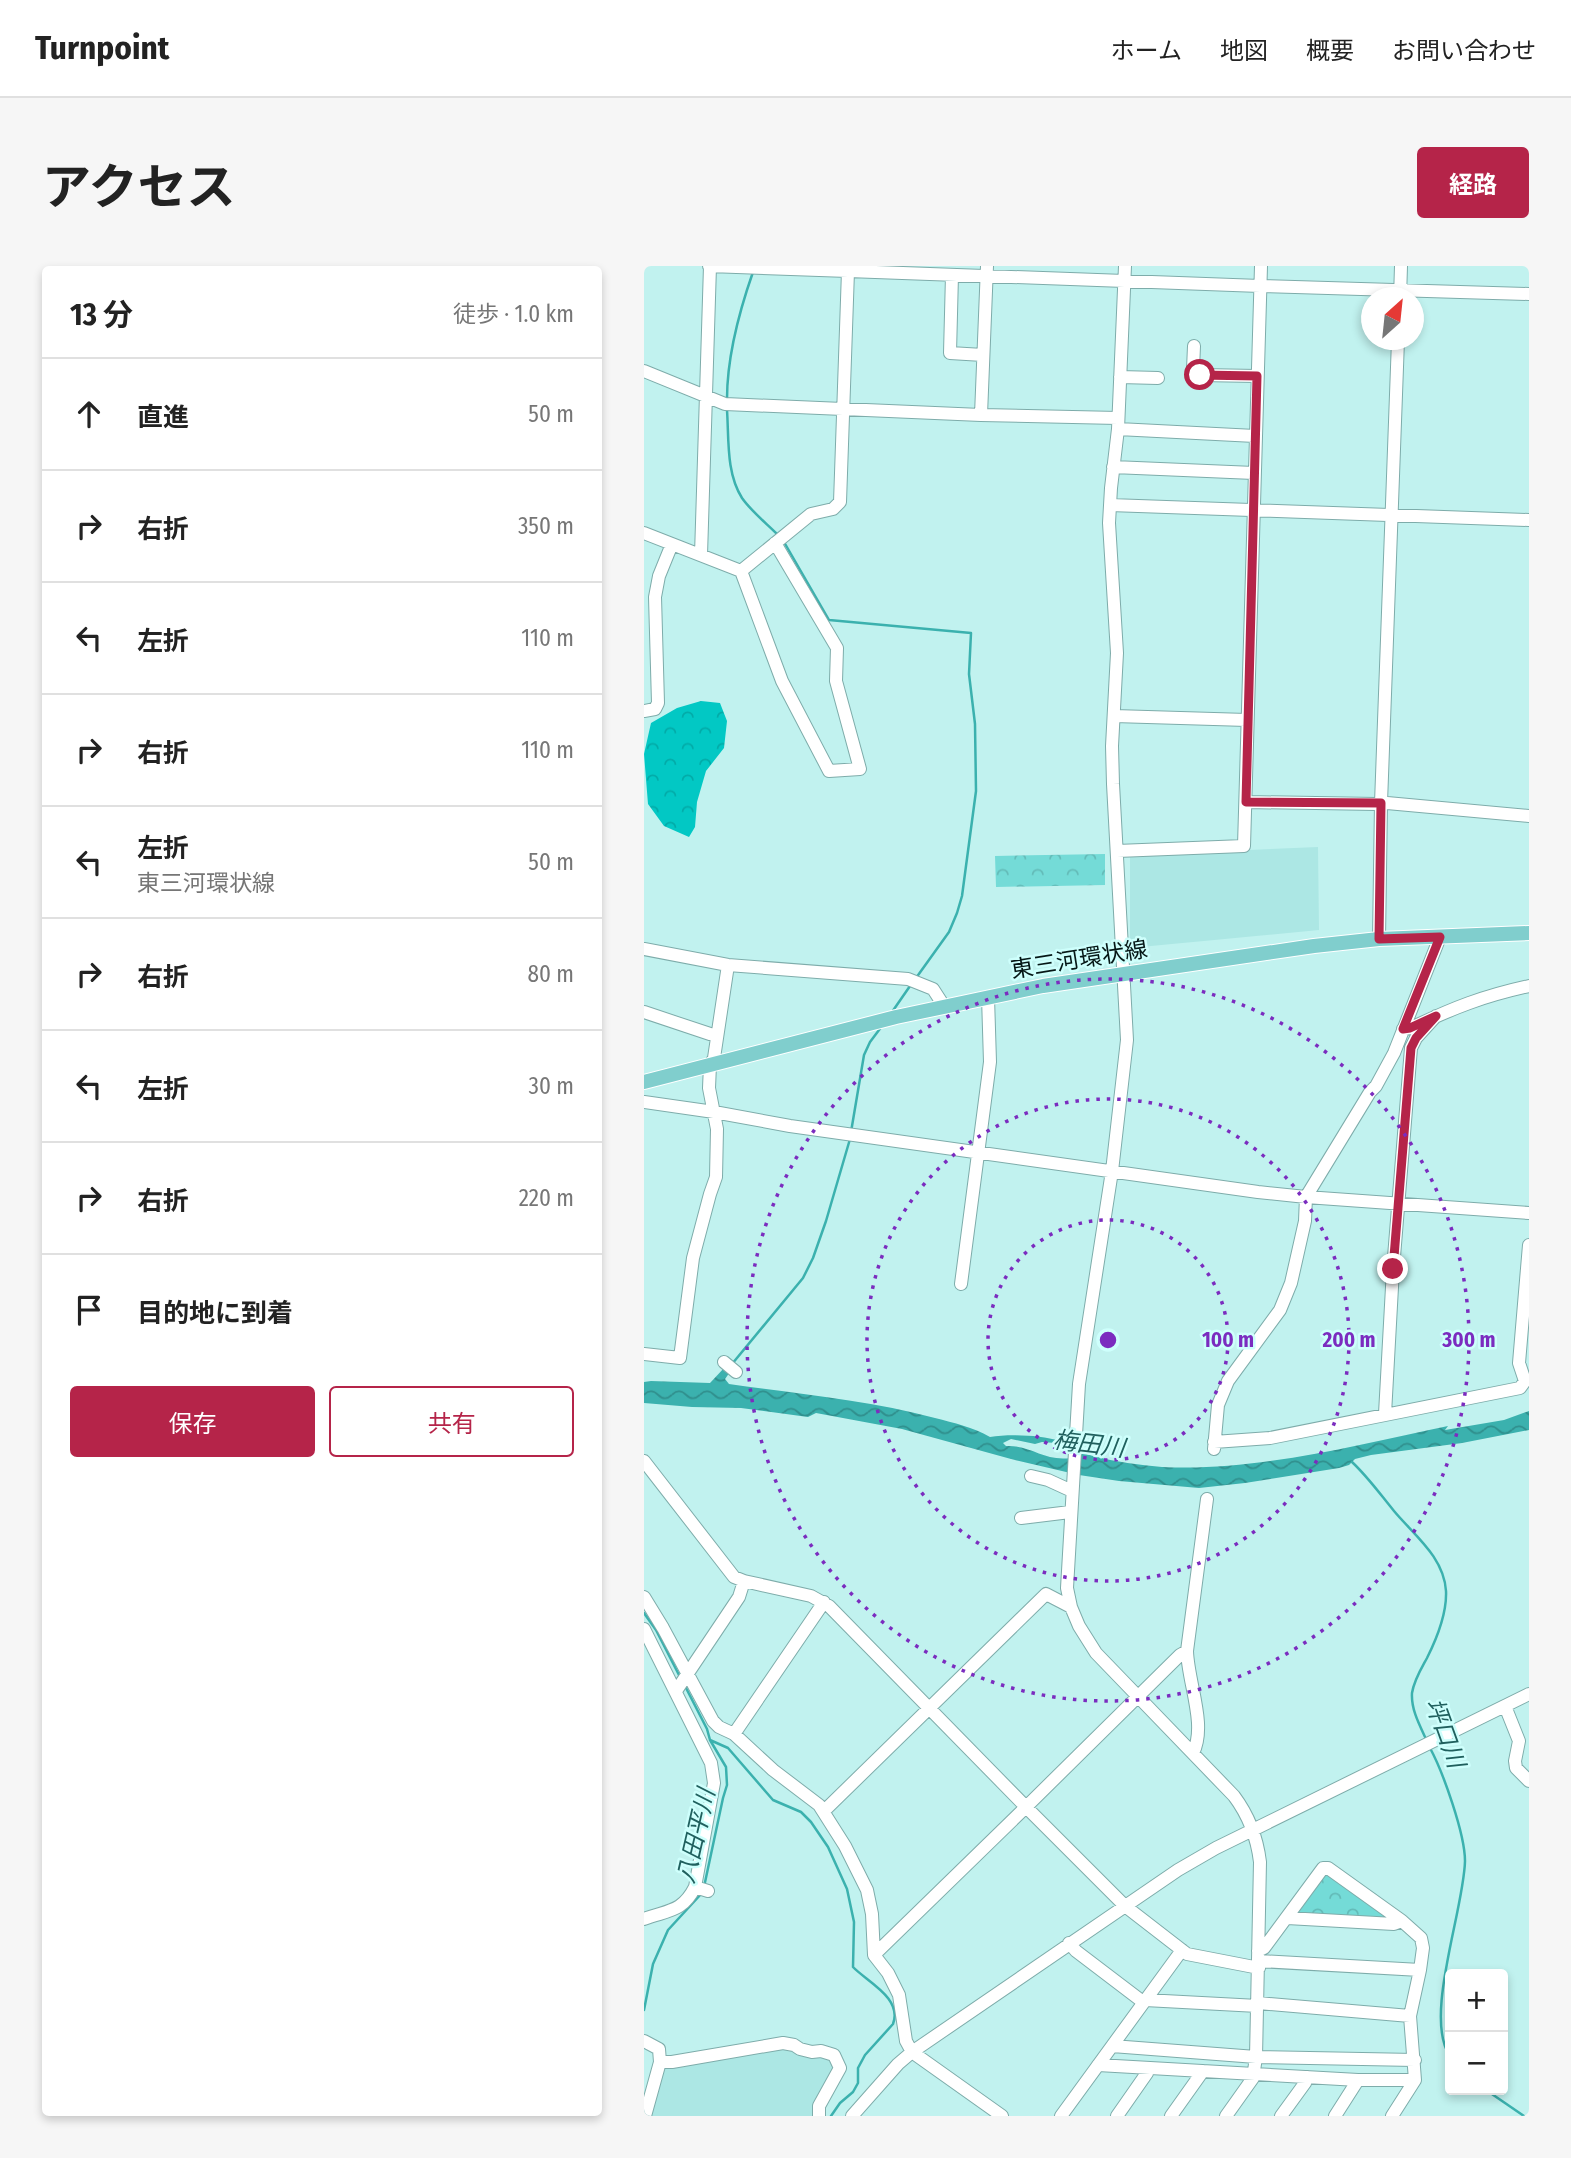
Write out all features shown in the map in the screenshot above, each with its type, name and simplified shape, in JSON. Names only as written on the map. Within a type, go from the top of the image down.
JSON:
[{"type":"main road","name":"東三河環状線","points":[[644,1082],[896,1017],[1043,986],[1314,946],[1379,939],[1529,933]]},
{"type":"street","points":[[701,555],[709,266],[894,269],[952,275],[986,271],[1124,281],[1361,291]]},
{"type":"street","points":[[1125,266],[1118,424],[1110,505],[1117,653],[1112,746],[1126,1063],[1079,1384],[1066,1574],[1071,1607],[1088,1642],[1234,1796],[1253,1829],[1260,1862],[1256,2057],[1253,2078],[1226,2116]]},
{"type":"street","points":[[1117,851],[1244,846],[1261,266]]},
{"type":"street","points":[[1400,287],[1401,266]]},
{"type":"street","points":[[741,571],[811,514],[833,509],[840,502],[848,268]]},
{"type":"street","points":[[981,415],[986,271]]},
{"type":"street","points":[[952,275],[950,353],[983,355]]},
{"type":"street","points":[[1424,293],[1529,293]]},
{"type":"street","points":[[1194,346],[1193,369],[1200,375],[1257,376]]},
{"type":"street","points":[[1379,939],[1381,803],[1398,350]]},
{"type":"street","points":[[644,371],[724,404],[981,415],[1255,436]]},
{"type":"street","points":[[1120,377],[1158,378]]},
{"type":"street","points":[[1113,467],[1254,473]]},
{"type":"street","points":[[1110,505],[1529,520]]},
{"type":"street","points":[[644,533],[741,571],[782,681],[829,771],[860,769],[836,681],[837,648],[779,540]]},
{"type":"street","points":[[644,711],[655,709],[659,703],[655,597],[659,576],[672,544]]},
{"type":"street","points":[[644,663],[659,666]]},
{"type":"street","points":[[1114,716],[1247,720]]},
{"type":"street","points":[[1246,802],[1381,803],[1529,816]]},
{"type":"street","points":[[1440,937],[1394,1053],[1306,1197],[1305,1221],[1291,1283],[1280,1310],[1228,1381],[1218,1405],[1214,1446],[1270,1438],[1520,1388],[1525,1381],[1519,1363],[1525,1344],[1529,1245]]},
{"type":"street","points":[[644,949],[729,965],[915,981],[933,989],[944,1006]]},
{"type":"street","points":[[644,1354],[680,1358],[692,1258],[716,1177],[717,1129],[709,1088],[710,1065],[714,1058],[729,965]]},
{"type":"street","points":[[1403,1029],[1463,1003],[1529,986]]},
{"type":"street","points":[[961,1283],[990,1062],[988,997]]},
{"type":"street","points":[[644,1012],[717,1035]]},
{"type":"street","points":[[1385,1414],[1411,1048],[1416,1038],[1436,1016]]},
{"type":"street","points":[[644,1102],[790,1126],[1306,1197],[1529,1213]]},
{"type":"street","points":[[724,1362],[736,1372]]},
{"type":"street","points":[[644,1461],[734,1577],[811,1596],[824,1602],[1125,1906],[1187,1954],[1420,1970]]},
{"type":"street","points":[[1031,1476],[1048,1479],[1072,1491]]},
{"type":"street","points":[[1193,1753],[1199,1719],[1188,1671],[1187,1651],[1207,1499]]},
{"type":"street","points":[[1021,1518],[1070,1512]]},
{"type":"street","points":[[676,1691],[739,1597],[744,1581]]},
{"type":"street","points":[[824,1811],[1046,1594],[1071,1607]]},
{"type":"street","points":[[644,1597],[713,1721],[734,1734],[819,1805],[845,1846],[867,1890],[872,1914],[874,1955],[888,1973],[899,1995],[906,2041],[912,2052],[1002,2116]]},
{"type":"street","points":[[734,1734],[824,1602]]},
{"type":"street","points":[[644,1629],[711,1763],[715,1783],[695,1887],[682,1906],[644,1919]]},
{"type":"street","points":[[874,1955],[1187,1651]]},
{"type":"street","points":[[852,2116],[867,2111],[898,2064],[912,2052],[1178,1870],[1253,1829],[1529,1695]]},
{"type":"street","points":[[1506,1706],[1519,1741],[1516,1768],[1529,1781]]},
{"type":"street","points":[[1259,1960],[1264,1948],[1323,1868],[1328,1868],[1402,1921],[1420,1938],[1423,1948],[1410,2016],[1415,2080],[1392,2116]]},
{"type":"street","points":[[695,1887],[708,1891]]},
{"type":"street","points":[[1287,1918],[1394,1924],[1402,1921]]},
{"type":"street","points":[[1069,1944],[1144,2001],[1258,2005],[1410,2016]]},
{"type":"street","points":[[1061,2116],[1182,1950]]},
{"type":"street","points":[[644,2041],[659,2049],[660,2062],[645,2116]]},
{"type":"street","points":[[660,2062],[783,2043],[812,2052],[821,2050],[834,2055],[840,2068],[819,2106],[819,2116]]},
{"type":"street","points":[[1112,2046],[1256,2057],[1415,2060]]},
{"type":"street","points":[[1098,2065],[1358,2080],[1415,2080]]},
{"type":"street","points":[[1117,2116],[1148,2068]]},
{"type":"street","points":[[1171,2116],[1203,2071]]},
{"type":"street","points":[[1281,2116],[1307,2077]]},
{"type":"street","points":[[1335,2116],[1358,2080]]},
{"type":"shaded area","points":[[1318,847],[1319,930],[1130,948],[1130,855]]},
{"type":"shaded area","points":[[785,2046],[825,2053],[837,2066],[814,2116],[650,2116],[663,2066]]},
{"type":"green space","points":[[701,701],[720,703],[727,721],[724,748],[706,771],[697,802],[695,827],[689,837],[664,826],[648,804],[644,754],[651,723],[677,708]]},
{"type":"green space","points":[[1105,854],[1105,885],[996,887],[995,856]]},
{"type":"green space","points":[[1326,1872],[1391,1920],[1296,1915]]},
{"type":"water","points":[[725,1367],[730,1372],[725,1379],[729,1384],[884,1406],[956,1424],[990,1437],[1043,1437],[1093,1456],[1162,1467],[1233,1465],[1306,1456],[1448,1426],[1445,1430],[1504,1420],[1529,1411],[1529,1430],[1462,1443],[1371,1455],[1355,1459],[1349,1465],[1339,1468],[1199,1488],[1079,1475],[902,1429],[816,1413],[808,1417],[741,1408],[644,1403],[644,1382],[710,1383]],"holes":[[[1011,1439],[1035,1444],[1056,1443],[1077,1457],[1056,1458],[1003,1443]]]},
{"type":"waterway","points":[[727,399],[735,334],[753,272]]},
{"type":"waterway","points":[[727,410],[729,456],[737,488],[750,508],[777,534]]},
{"type":"waterway","points":[[784,542],[829,620],[971,633],[969,674],[975,724],[976,791],[962,896],[949,932],[916,978]]},
{"type":"waterway","points":[[892,1012],[910,986]]},
{"type":"waterway","points":[[851,1132],[864,1055],[882,1026]]},
{"type":"waterway","points":[[732,1364],[803,1278],[826,1221],[850,1139]]},
{"type":"waterway","name":"坪口川","points":[[1352,1462],[1427,1547],[1444,1579],[1446,1600],[1443,1617],[1412,1693],[1414,1711],[1426,1739]]},
{"type":"waterway","points":[[644,1613],[656,1630],[680,1677]]},
{"type":"waterway","name":"八田平川","points":[[685,1686],[726,1767],[727,1785],[704,1887]]},
{"type":"waterway","points":[[710,1740],[728,1748],[773,1800],[801,1812],[811,1822],[828,1847],[847,1889],[854,1922],[853,1967],[882,1991],[893,2006],[893,2024],[865,2055],[858,2068],[858,2083],[853,2092],[840,2103],[831,2116]]},
{"type":"waterway","name":"坪口川","points":[[1430,1748],[1452,1803],[1465,1861],[1443,1991],[1441,2016],[1445,2044]]},
{"type":"waterway","name":"八田平川","points":[[644,2010],[653,1964],[668,1930],[702,1893]]},
{"type":"waterway","name":"坪口川","points":[[1493,2095],[1524,2116]]},
{"type":"route","points":[[1200,375],[1257,376],[1246,802],[1381,803],[1379,939],[1440,937],[1403,1029],[1436,1016],[1416,1038],[1411,1048],[1393,1269]]},
{"type":"water label","name":"梅田川","points":[[1089,1444]]}]
